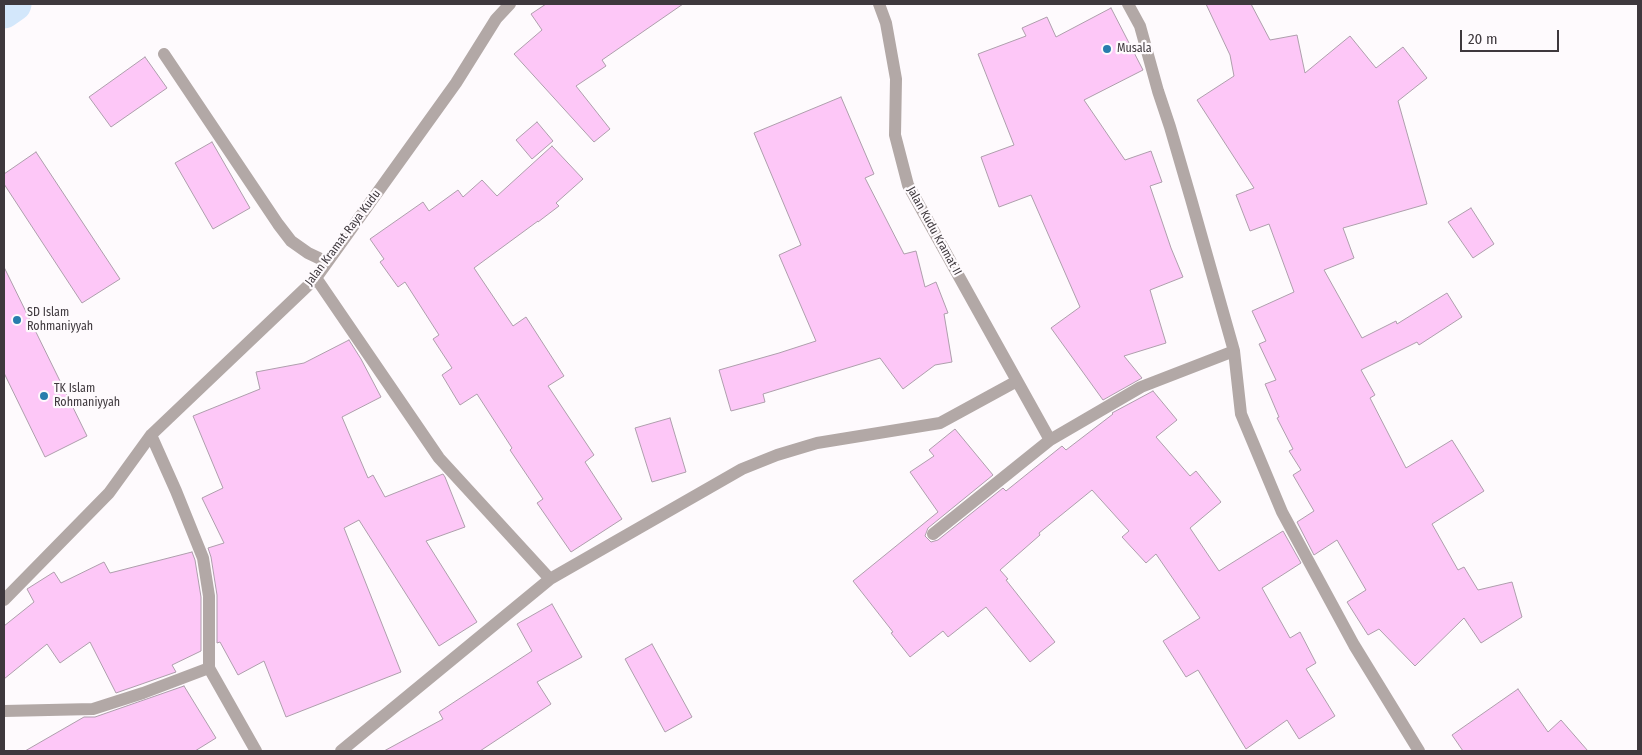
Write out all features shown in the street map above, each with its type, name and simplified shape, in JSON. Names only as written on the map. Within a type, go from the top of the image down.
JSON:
[{"type":"street","name":"Jalan Kramat Raya Kudu","points":[[4,600],[109,493],[151,435],[316,278],[456,83],[496,19],[510,4]]},
{"type":"street","name":"Jalan Kudu Kramat II","points":[[879,4],[886,23],[896,79],[895,135],[908,185],[1050,440]]},
{"type":"street","points":[[1128,4],[1140,26],[1234,351],[1241,414],[1282,512],[1354,645],[1419,751]]},
{"type":"street","points":[[164,54],[291,241],[308,254],[328,262]]},
{"type":"street","points":[[316,278],[440,458],[550,579]]},
{"type":"street","points":[[933,534],[1050,440],[1142,387],[1234,351]]},
{"type":"street","points":[[341,751],[550,579],[742,469],[777,455],[817,443],[940,424],[1017,381]]},
{"type":"street","points":[[151,435],[203,558],[209,596],[209,668],[256,751]]},
{"type":"street","points":[[4,711],[93,709],[143,693],[209,668]]},
{"type":"building","points":[[546,4],[683,4],[602,60],[606,66],[576,86],[610,129],[594,142],[514,54],[542,30],[531,14]]},
{"type":"building","points":[[1206,4],[1251,4],[1270,40],[1297,35],[1305,73],[1350,36],[1376,68],[1403,47],[1427,78],[1398,101],[1427,204],[1343,228],[1354,258],[1324,270],[1362,338],[1396,321],[1397,324],[1447,293],[1462,317],[1419,345],[1417,342],[1361,370],[1375,395],[1370,398],[1406,468],[1452,440],[1484,491],[1432,524],[1458,570],[1464,567],[1478,590],[1512,582],[1522,617],[1481,643],[1464,618],[1415,666],[1379,629],[1368,635],[1347,602],[1366,590],[1337,540],[1314,555],[1297,522],[1314,511],[1293,475],[1301,470],[1289,451],[1293,449],[1277,418],[1279,417],[1265,384],[1276,380],[1259,344],[1266,341],[1252,311],[1294,292],[1269,224],[1250,231],[1236,195],[1254,188],[1197,100],[1234,76],[1230,55]]},
{"type":"building","points":[[1111,8],[1143,70],[1084,100],[1125,160],[1151,151],[1162,182],[1150,186],[1183,277],[1150,290],[1166,343],[1124,356],[1142,378],[1103,400],[1051,328],[1080,307],[1031,195],[999,207],[981,157],[1014,145],[978,54],[1026,36],[1022,28],[1047,17],[1056,37]]},
{"type":"building","points":[[145,57],[167,88],[111,127],[89,97]]},
{"type":"building","points":[[841,97],[874,174],[865,178],[904,254],[916,251],[925,287],[936,282],[948,313],[944,314],[952,362],[935,365],[903,389],[880,358],[763,394],[765,402],[731,411],[719,370],[816,341],[779,255],[801,245],[754,133]]},
{"type":"building","points":[[537,122],[553,141],[532,159],[516,140]]},
{"type":"building","points":[[212,142],[250,208],[213,229],[175,163]]},
{"type":"building","points":[[552,146],[583,179],[556,203],[559,206],[474,268],[513,326],[526,317],[564,376],[548,386],[594,455],[585,462],[622,519],[571,552],[537,503],[543,499],[510,450],[512,448],[477,394],[460,405],[442,375],[452,368],[433,339],[439,335],[405,282],[398,287],[380,262],[384,259],[370,239],[423,202],[429,211],[458,190],[463,197],[482,180],[497,196]]},
{"type":"building","points":[[36,152],[120,279],[82,303],[4,184],[4,174]]},
{"type":"building","points":[[1471,208],[1494,244],[1473,258],[1448,222]]},
{"type":"building","name":"SD Islam Rohmaniyyah","points":[[4,267],[87,436],[45,457],[4,373]]},
{"type":"building","points":[[349,340],[381,397],[342,417],[368,478],[373,475],[385,497],[443,474],[465,527],[426,541],[477,622],[439,646],[359,520],[344,528],[401,672],[286,717],[264,661],[238,675],[220,642],[217,643],[217,595],[208,548],[224,543],[202,498],[223,488],[193,416],[260,389],[256,372],[304,363]]},
{"type":"building","points":[[1153,391],[1177,420],[1156,437],[1190,476],[1196,471],[1221,502],[1190,528],[1219,571],[1283,531],[1301,563],[1262,588],[1290,638],[1300,632],[1316,663],[1306,669],[1335,716],[1299,739],[1287,720],[1246,749],[1198,670],[1186,677],[1163,641],[1200,618],[1156,554],[1146,563],[1122,537],[1129,531],[1092,490],[1039,533],[1040,535],[1000,570],[1055,642],[1030,662],[986,607],[948,637],[943,631],[910,657],[853,581],[938,512],[910,472],[934,456],[929,450],[955,429],[993,475],[928,528],[925,536],[931,542],[938,540],[1003,488],[1006,491],[1062,446],[1066,450],[1112,413]]},
{"type":"building","points":[[670,418],[686,472],[652,482],[635,428]]},
{"type":"building","points":[[192,552],[201,597],[201,651],[172,665],[176,672],[116,693],[90,642],[60,663],[47,644],[4,679],[4,626],[34,602],[27,589],[54,572],[61,583],[104,562],[110,573]]},
{"type":"building","points":[[552,604],[582,657],[537,682],[551,704],[480,751],[384,751],[443,719],[439,712],[532,651],[517,624]]},
{"type":"building","points":[[652,644],[692,717],[665,732],[625,659]]},
{"type":"building","points":[[184,686],[216,738],[195,751],[25,751],[84,717],[95,717]]},
{"type":"building","points":[[1518,689],[1548,732],[1561,720],[1588,751],[1463,751],[1452,735]]},
{"type":"waterway","points":[[4,11],[14,4]]},
{"type":"place","name":"Musala","points":[[1107,49]]},
{"type":"place","name":"SD Islam Rohmaniyyah","points":[[17,320]]},
{"type":"place","name":"TK Islam Rohmaniyyah","points":[[44,396]]}]
